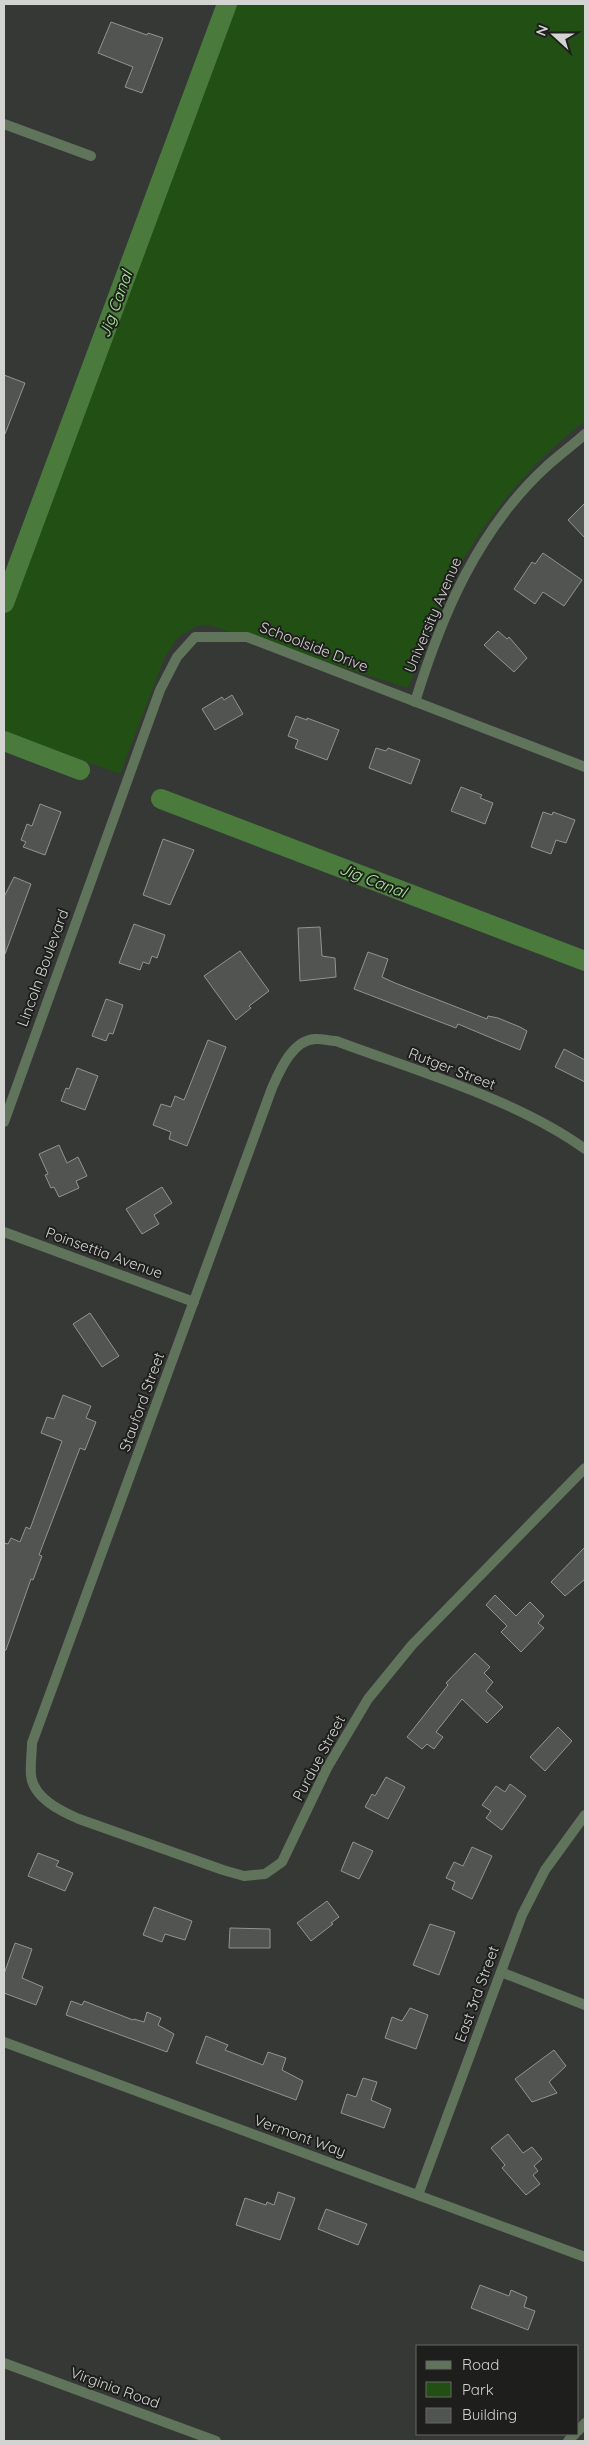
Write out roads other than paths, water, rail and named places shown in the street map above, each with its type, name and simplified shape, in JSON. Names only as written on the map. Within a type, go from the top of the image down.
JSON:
[{"type":"street","points":[[4,124],[91,156]]},
{"type":"street","name":"University Avenue","points":[[415,702],[439,632],[459,584],[478,551],[513,502],[547,466],[585,434]]},
{"type":"street","name":"Schoolside Drive","points":[[101,853],[160,690],[177,657],[195,637],[247,637],[585,767]]},
{"type":"street","name":"Lincoln Boulevard","points":[[4,1122],[101,853]]},
{"type":"street","name":"Rutger Street","points":[[301,1045],[314,1039],[336,1041],[470,1091],[571,1138],[585,1149]]},
{"type":"street","name":"Stauford Street","points":[[31,1777],[32,1743],[194,1302],[280,1069],[294,1049],[301,1045]]},
{"type":"street","name":"Poinsettia Avenue","points":[[4,1232],[194,1302]]},
{"type":"street","name":"Purdue Street","points":[[31,1777],[41,1795],[60,1810],[80,1819],[223,1870],[244,1876],[265,1874],[282,1862],[327,1768],[368,1699],[412,1646],[585,1468]]},
{"type":"street","name":"East 3rd Street","points":[[418,2195],[522,1915],[545,1870],[585,1815]]},
{"type":"street","points":[[501,1972],[585,2005]]},
{"type":"street","name":"Vermont Way","points":[[4,2042],[585,2257]]},
{"type":"street","name":"Virginia Road","points":[[4,2363],[216,2441]]},
{"type":"waterway","name":"Jig Canal","points":[[4,603],[227,4]]},
{"type":"waterway","name":"Jig Canal","points":[[4,741],[80,770]]},
{"type":"waterway","name":"Jig Canal","points":[[161,799],[585,961]]}]
